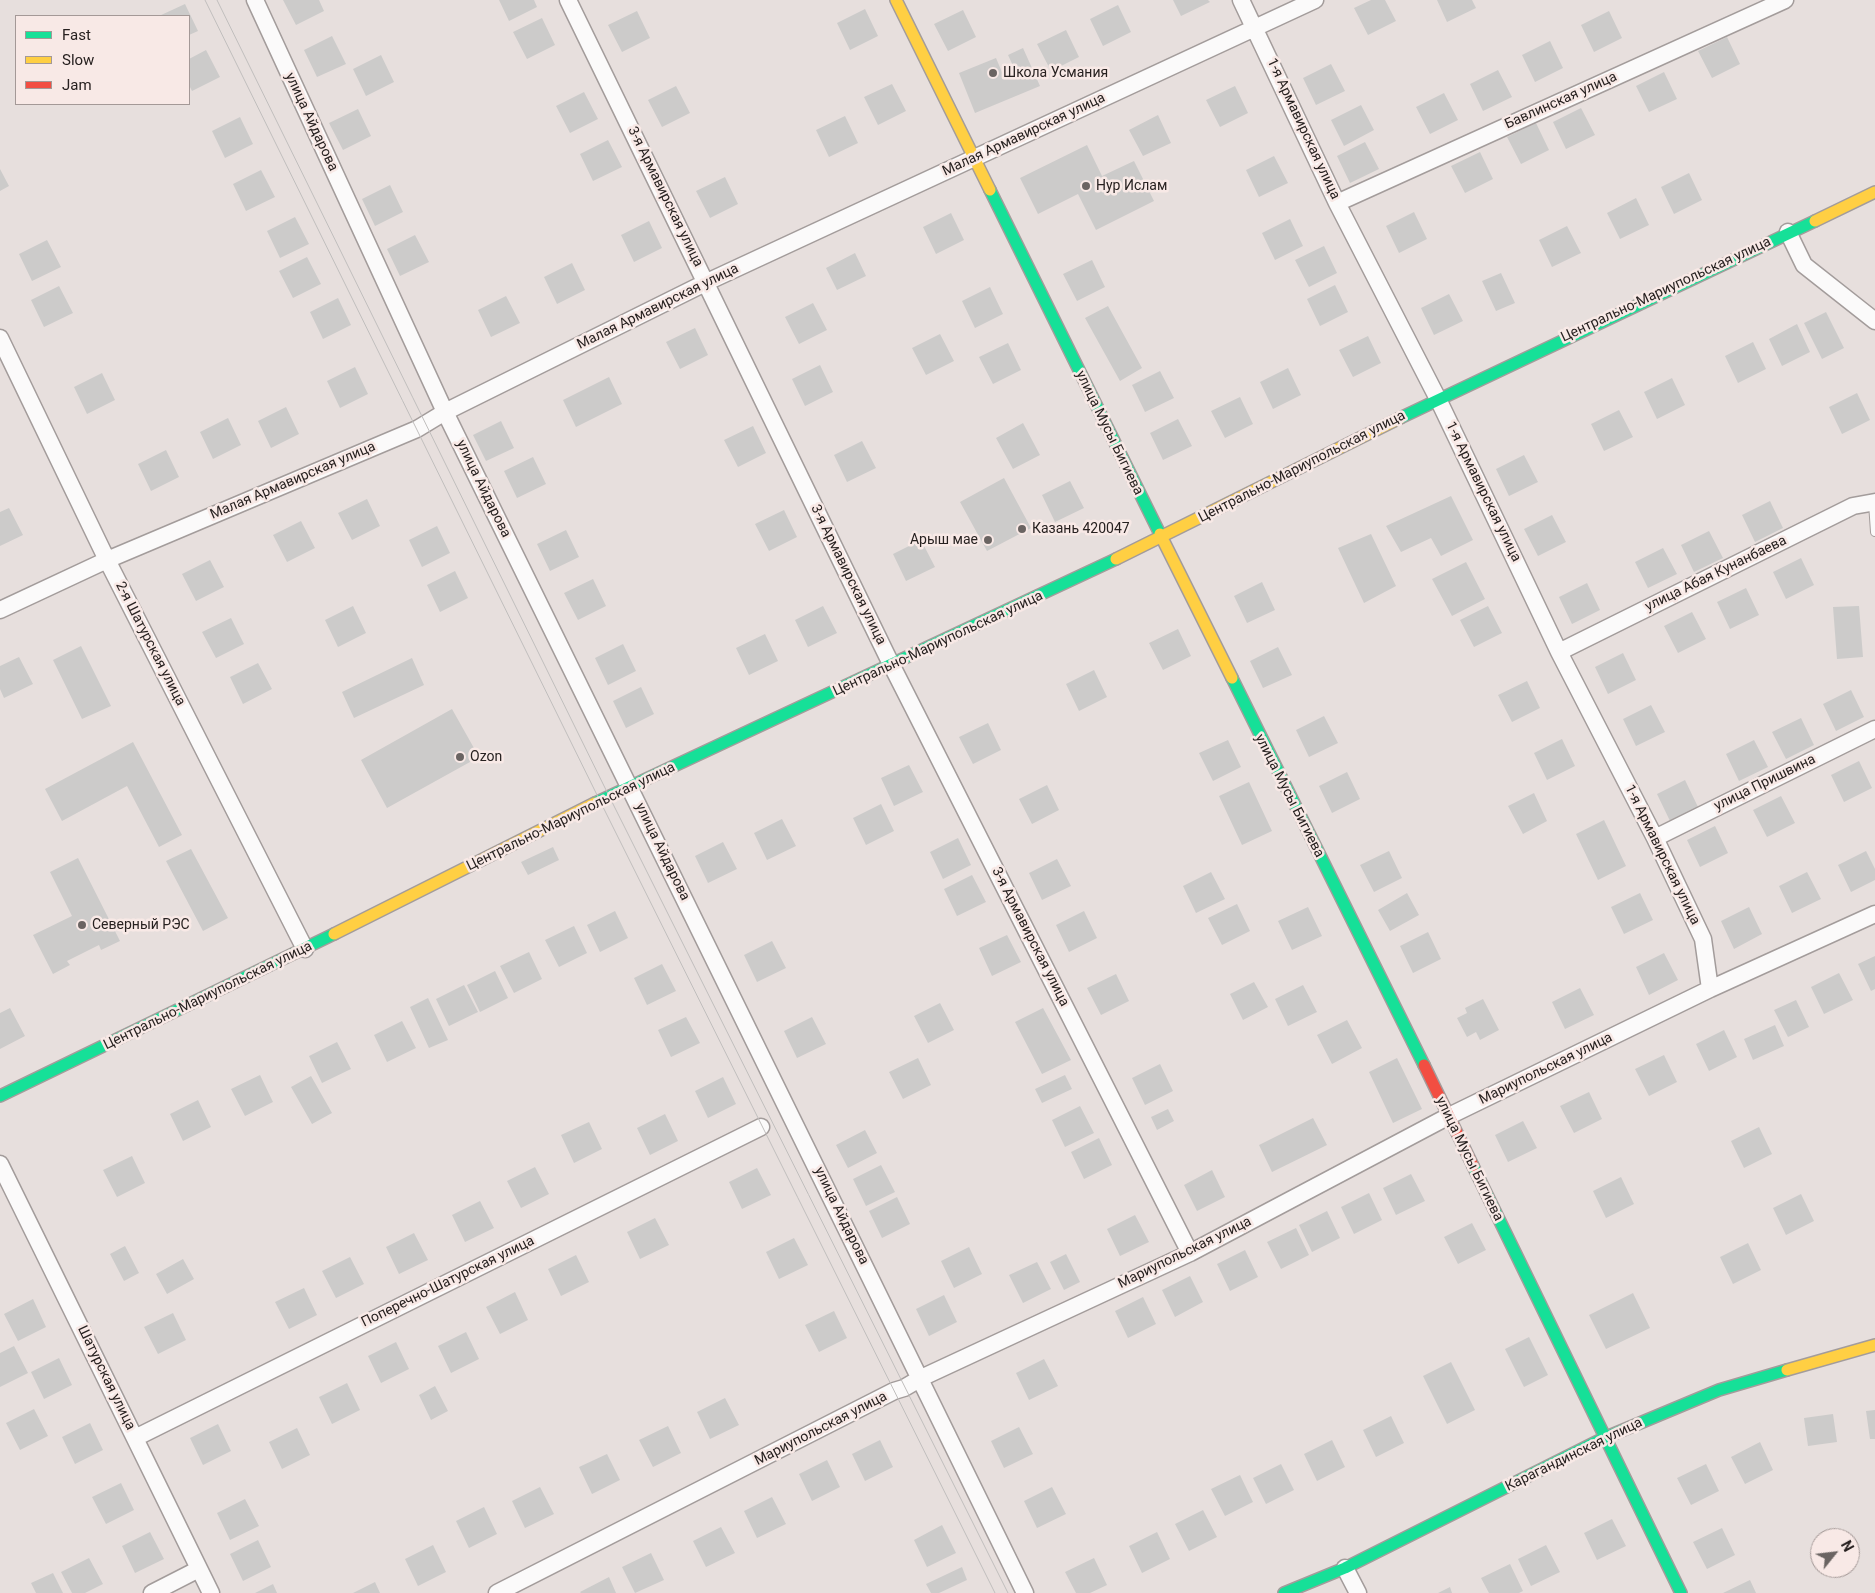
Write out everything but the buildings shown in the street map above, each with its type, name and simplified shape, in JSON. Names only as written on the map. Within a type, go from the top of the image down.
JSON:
[{"type":"street","name":"улица Айдарова","points":[[254,0],[445,412],[1025,1593]]},
{"type":"street","name":"3-я Армавирская улица","points":[[568,0],[707,282],[892,666],[1190,1253]]},
{"type":"street","name":"улица Мусы Бигиева","points":[[896,0],[1449,1116],[1681,1593]]},
{"type":"street","name":"1-я Армавирская улица","points":[[1241,0],[1338,203],[1438,399],[1559,652],[1655,838],[1703,939],[1710,989]]},
{"type":"street","name":"Малая Армавирская улица","points":[[0,610],[107,560],[417,429],[445,412],[707,282],[1315,0]]},
{"type":"street","name":"Бавлинская улица","points":[[1338,203],[1785,0]]},
{"type":"street","name":"Центрально-Мариупольская улица","points":[[0,1096],[304,949],[609,796],[631,788],[1161,538],[1438,399],[1875,192]]},
{"type":"street","points":[[1788,232],[1804,265],[1875,321]]},
{"type":"street","name":"2-я Шатурская улица","points":[[0,338],[107,560],[304,949]]},
{"type":"street","name":"улица Абая Кунанбаева","points":[[1559,652],[1853,506],[1874,503]]},
{"type":"street","name":"улица Пришвина","points":[[1655,838],[1875,729]]},
{"type":"street","name":"Мариупольская улица","points":[[497,1593],[876,1400],[1190,1253],[1449,1116],[1710,989],[1875,914]]},
{"type":"street","name":"Поперечно-Шатурская улица","points":[[135,1438],[761,1128]]},
{"type":"street","name":"Шатурская улица","points":[[0,1164],[211,1593]]},
{"type":"street","name":"Карагандинская улица","points":[[1284,1593],[1345,1568],[1604,1438],[1719,1390],[1875,1345]]},
{"type":"street","points":[[152,1593],[199,1568]]},
{"type":"street","points":[[1345,1568],[1358,1593]]},
{"type":"lane","points":[[1874,503],[1875,532]]},
{"type":"tram line","points":[[205,0],[600,801],[995,1593]]},
{"type":"tram line","points":[[217,0],[609,796],[1008,1593]]},
{"type":"traffic: fast","points":[[990,190],[1160,534]]},
{"type":"traffic: fast","points":[[1400,418],[1815,221]]},
{"type":"traffic: fast","points":[[595,803],[1116,559]]},
{"type":"traffic: fast","points":[[1232,678],[1424,1065]]},
{"type":"traffic: fast","points":[[0,1096],[334,934]]},
{"type":"traffic: fast","points":[[1473,1166],[1681,1593]]},
{"type":"traffic: fast","points":[[1284,1593],[1345,1568],[1604,1438],[1719,1390],[1787,1370]]},
{"type":"traffic: slow","points":[[896,0],[990,190]]},
{"type":"traffic: slow","points":[[1815,221],[1875,192]]},
{"type":"traffic: slow","points":[[1116,559],[1400,418]]},
{"type":"traffic: slow","points":[[1160,534],[1232,678]]},
{"type":"traffic: slow","points":[[334,934],[595,803]]},
{"type":"traffic: slow","points":[[1787,1370],[1875,1345]]},
{"type":"traffic: jam","points":[[1424,1065],[1473,1166]]},
{"type":"place","name":"Школа Усмания","points":[[993,73]]},
{"type":"place","name":"Нур Ислам","points":[[1086,186]]},
{"type":"place","name":"Казань 420047","points":[[1022,529]]},
{"type":"place","name":"Арыш мае","points":[[988,540]]},
{"type":"place","name":"Ozon","points":[[460,757]]},
{"type":"place","name":"Северный РЭС","points":[[82,925]]}]
